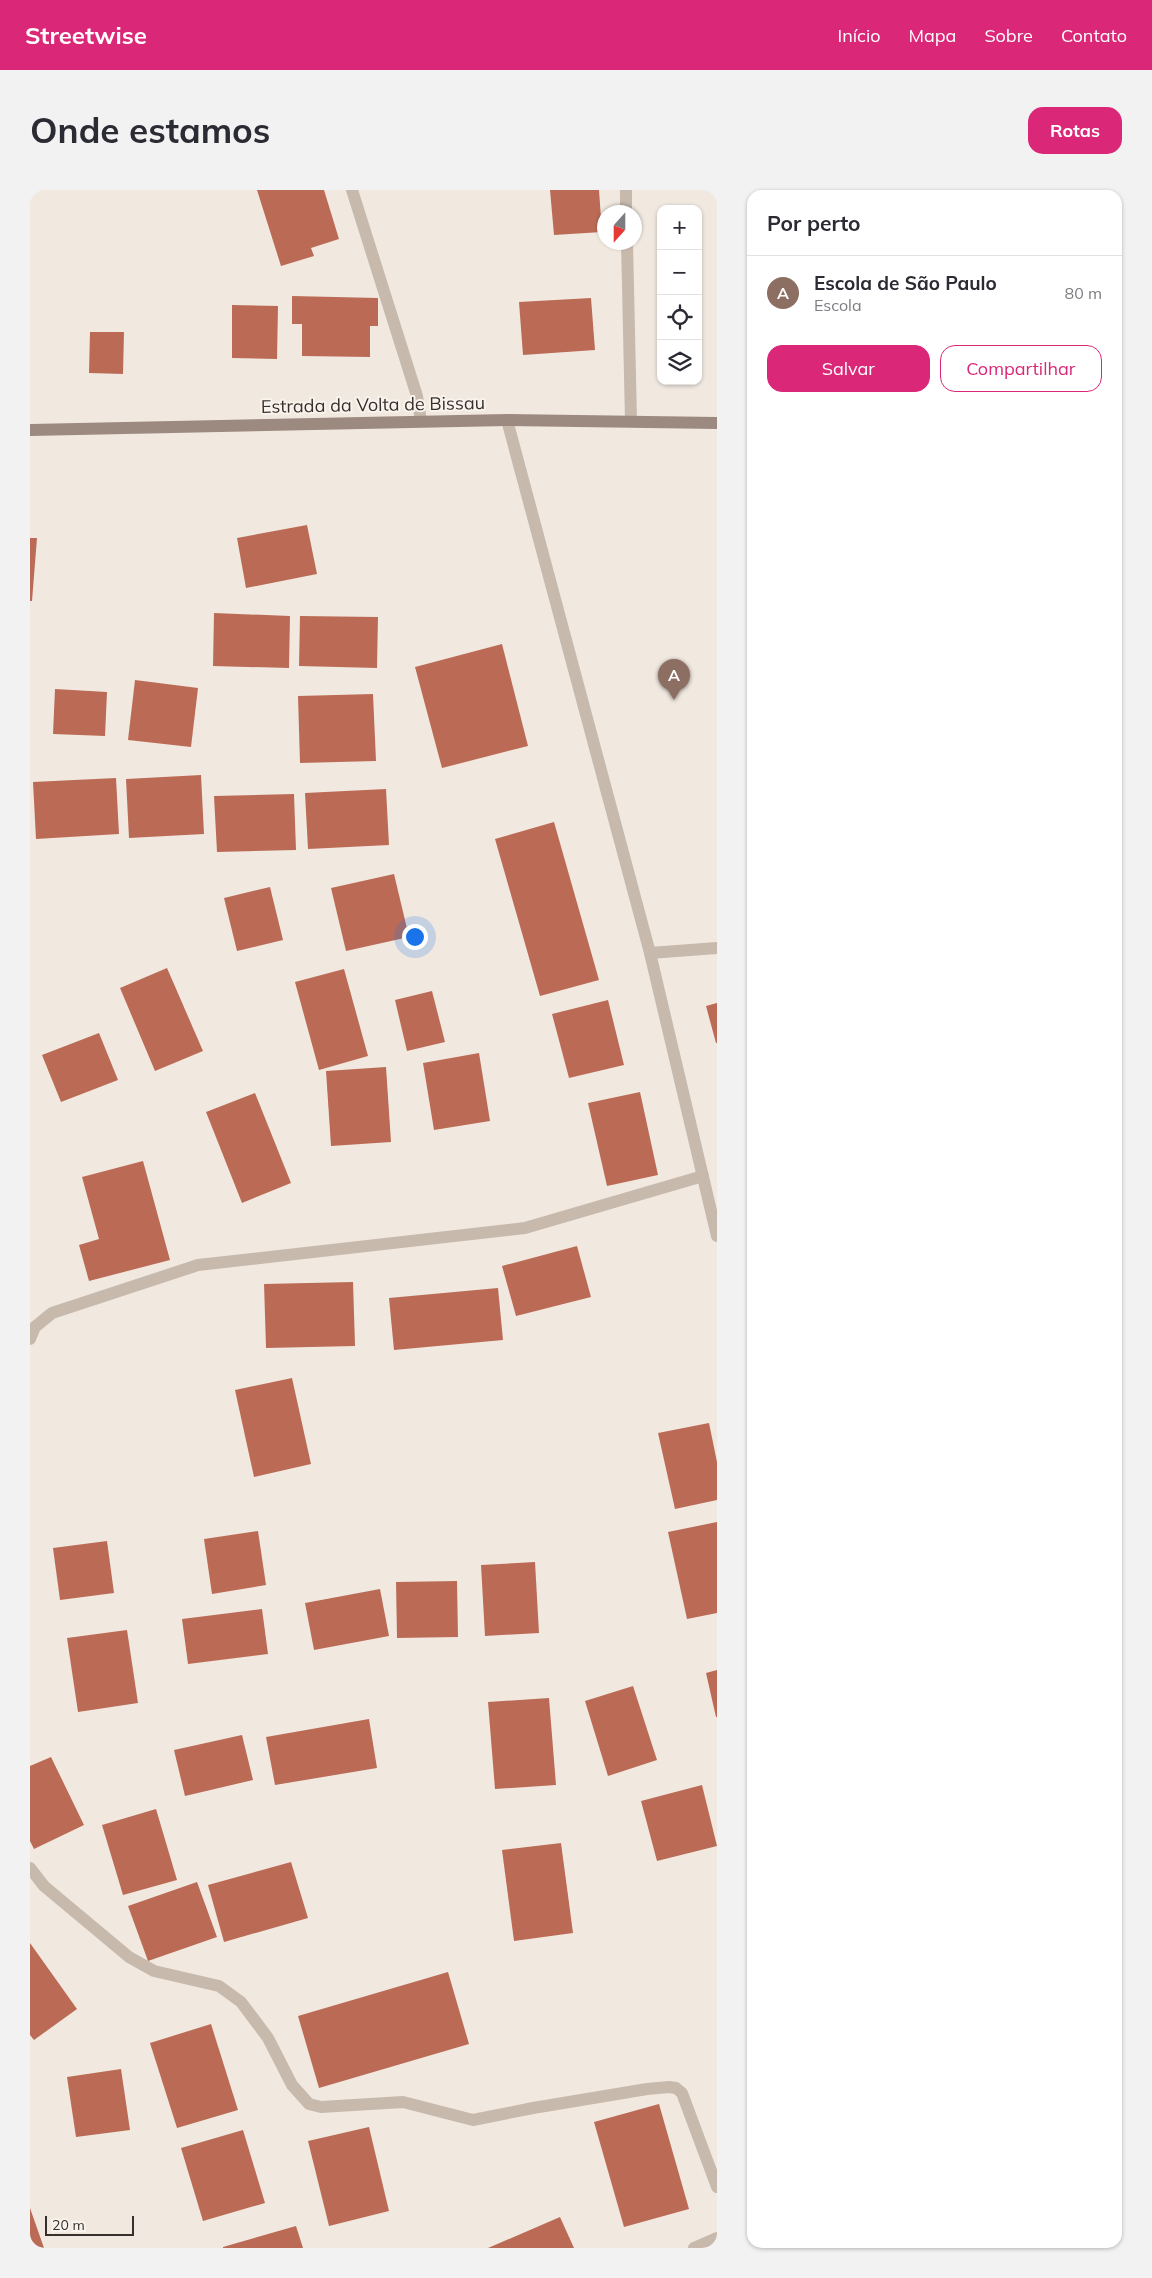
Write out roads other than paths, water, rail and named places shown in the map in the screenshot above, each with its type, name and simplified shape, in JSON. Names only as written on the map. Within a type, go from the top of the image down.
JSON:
[{"type":"main road","name":"Estrada da Volta de Bissau","points":[[30,430],[507,420],[717,423]]},
{"type":"street","points":[[352,190],[417,396],[421,421]]},
{"type":"street","points":[[626,190],[626,205]]},
{"type":"street","points":[[627,250],[631,421]]},
{"type":"street","points":[[507,420],[650,953],[717,1236]]},
{"type":"street","points":[[650,953],[717,948]]},
{"type":"street","points":[[30,1339],[35,1327],[52,1313],[198,1265],[525,1228],[703,1176]]},
{"type":"street","points":[[30,1868],[44,1886],[129,1957],[154,1971],[219,1986],[241,2002],[268,2038],[292,2085],[309,2104],[321,2107],[403,2102],[473,2120],[647,2089],[676,2088],[682,2092],[717,2187]]},
{"type":"street","points":[[694,2248],[717,2238]]},
{"type":"place","name":"Escola de São Paulo","points":[[674,700]]}]
